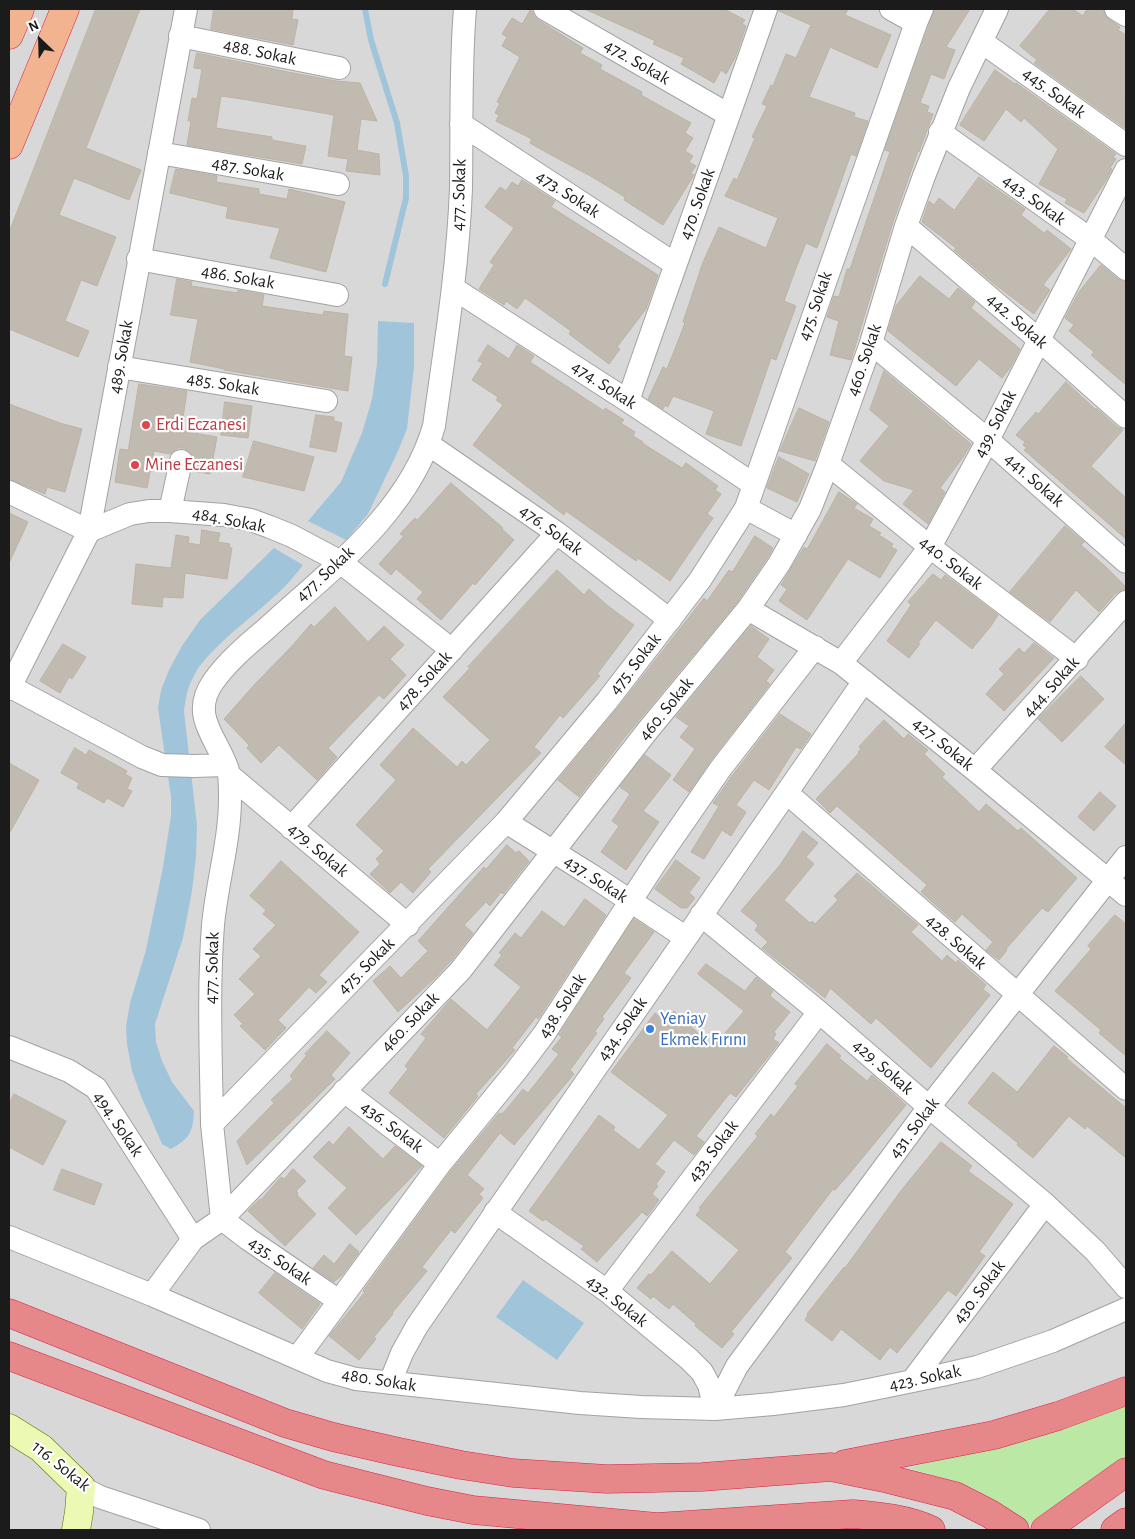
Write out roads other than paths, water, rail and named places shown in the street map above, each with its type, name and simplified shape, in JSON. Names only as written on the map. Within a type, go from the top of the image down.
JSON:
[{"type":"highway","points":[[9,145],[65,9]]},
{"type":"highway","points":[[9,1313],[285,1423],[332,1437],[461,1465],[513,1473],[607,1479],[702,1477],[831,1467],[994,1435],[1058,1416],[1126,1391]]},
{"type":"highway","points":[[9,1356],[324,1475],[377,1490],[473,1510],[662,1529],[853,1514],[901,1520],[931,1530]]},
{"type":"highway","points":[[831,1467],[955,1496],[990,1514],[1014,1530]]},
{"type":"highway","points":[[1045,1530],[1126,1472]]},
{"type":"highway","points":[[1115,1530],[1126,1522]]},
{"type":"main road","name":"116. Sokak","points":[[9,1428],[41,1448],[81,1487]]},
{"type":"main road","points":[[76,1530],[81,1487]]},
{"type":"street","name":"489. Sokak","points":[[9,687],[89,531],[138,259],[186,9]]},
{"type":"street","name":"477. Sokak","points":[[212,1124],[210,1025],[213,923],[227,835],[230,798],[227,770],[204,719],[203,702],[212,683],[232,660],[373,529],[391,509],[405,490],[428,444],[434,426],[453,288],[461,188],[460,124],[465,9]]},
{"type":"street","name":"472. Sokak","points":[[545,9],[729,115]]},
{"type":"street","name":"470. Sokak","points":[[628,400],[766,9]]},
{"type":"street","points":[[891,9],[919,16]]},
{"type":"street","name":"460. Sokak","points":[[152,1295],[193,1239],[222,1220],[460,971],[648,730],[748,609],[796,536],[810,509],[828,464],[871,343],[906,226],[940,132],[997,9]]},
{"type":"street","points":[[1116,9],[1126,15]]},
{"type":"street","name":"475. Sokak","points":[[212,1124],[408,925],[506,822],[607,701],[670,620],[700,580],[746,508],[919,16]]},
{"type":"street","name":"488. Sokak","points":[[180,36],[339,68]]},
{"type":"street","name":"445. Sokak","points":[[982,42],[1126,145]]},
{"type":"street","name":"473. Sokak","points":[[460,124],[675,264]]},
{"type":"street","name":"443. Sokak","points":[[940,132],[1090,240],[1126,269]]},
{"type":"street","name":"487. Sokak","points":[[159,153],[338,184]]},
{"type":"street","name":"439. Sokak","points":[[841,663],[930,547],[988,440],[1126,170]]},
{"type":"street","name":"442. Sokak","points":[[906,226],[1126,417]]},
{"type":"street","name":"486. Sokak","points":[[138,259],[337,296]]},
{"type":"street","name":"474. Sokak","points":[[453,288],[628,400],[753,484]]},
{"type":"street","name":"441. Sokak","points":[[871,343],[988,440],[1126,562]]},
{"type":"street","name":"485. Sokak","points":[[119,367],[326,400]]},
{"type":"street","name":"476. Sokak","points":[[428,444],[556,533],[670,620]]},
{"type":"street","points":[[170,511],[180,461]]},
{"type":"street","name":"440. Sokak","points":[[828,464],[930,547],[1077,658]]},
{"type":"street","points":[[9,492],[89,531]]},
{"type":"street","points":[[746,508],[796,536]]},
{"type":"street","name":"484. Sokak","points":[[89,531],[130,514],[150,511],[224,515],[251,520],[292,536],[339,561],[452,650]]},
{"type":"street","name":"478. Sokak","points":[[291,828],[556,533]]},
{"type":"street","name":"444. Sokak","points":[[975,770],[1126,602]]},
{"type":"street","name":"427. Sokak","points":[[748,609],[841,663],[975,770],[1126,895]]},
{"type":"street","name":"438. Sokak","points":[[298,1357],[440,1164],[544,1034],[630,901],[721,768],[815,647]]},
{"type":"street","name":"434. Sokak","points":[[390,1383],[402,1353],[417,1326],[864,681]]},
{"type":"street","points":[[9,687],[142,757],[162,764],[227,770]]},
{"type":"street","name":"479. Sokak","points":[[227,770],[291,828],[408,925]]},
{"type":"street","name":"428. Sokak","points":[[787,793],[1126,1089]]},
{"type":"street","name":"437. Sokak","points":[[506,822],[554,851],[685,937]]},
{"type":"street","name":"431. Sokak","points":[[714,1409],[737,1366],[929,1107],[1126,856]]},
{"type":"street","name":"429. Sokak","points":[[701,915],[1046,1204],[1095,1251],[1126,1287]]},
{"type":"street","name":"433. Sokak","points":[[607,1291],[819,1012]]},
{"type":"street","name":"494. Sokak","points":[[9,1047],[69,1071],[96,1088],[193,1239]]},
{"type":"street","name":"436. Sokak","points":[[344,1091],[440,1164]]},
{"type":"street","points":[[212,1124],[222,1220]]},
{"type":"street","name":"430. Sokak","points":[[912,1381],[1046,1204]]},
{"type":"street","name":"432. Sokak","points":[[495,1212],[607,1291],[689,1359],[702,1372],[709,1385],[714,1409]]},
{"type":"street","name":"435. Sokak","points":[[222,1220],[339,1301]]},
{"type":"street","name":"480. Sokak","points":[[9,1237],[152,1295],[327,1371],[390,1383],[580,1403],[714,1409]]},
{"type":"street","name":"423. Sokak","points":[[714,1409],[844,1395],[951,1373],[1011,1356],[1053,1341],[1126,1309]]},
{"type":"street","name":"116. Sokak","points":[[81,1487],[100,1497],[199,1530]]},
{"type":"water","points":[[378,321],[414,323],[414,367],[407,429],[368,514],[346,540],[308,521],[341,482],[362,433],[372,399],[377,364]]},
{"type":"water","points":[[274,548],[303,565],[283,588],[204,661],[191,682],[185,702],[184,711],[197,825],[196,857],[183,938],[155,1024],[156,1042],[162,1061],[172,1082],[194,1111],[193,1124],[189,1134],[171,1149],[162,1144],[141,1096],[132,1071],[126,1026],[130,1003],[146,950],[171,816],[171,797],[158,708],[161,690],[182,646],[200,620]]},
{"type":"water","points":[[523,1280],[584,1323],[557,1360],[496,1317]]},
{"type":"waterway","points":[[365,9],[371,40],[397,123],[406,176],[406,198],[385,284]]},
{"type":"place","name":"Erdi Eczanesi","points":[[146,425]]},
{"type":"place","name":"Mine Eczanesi","points":[[135,465]]},
{"type":"place","name":"Yeniay Ekmek Fırını","points":[[650,1029]]}]
